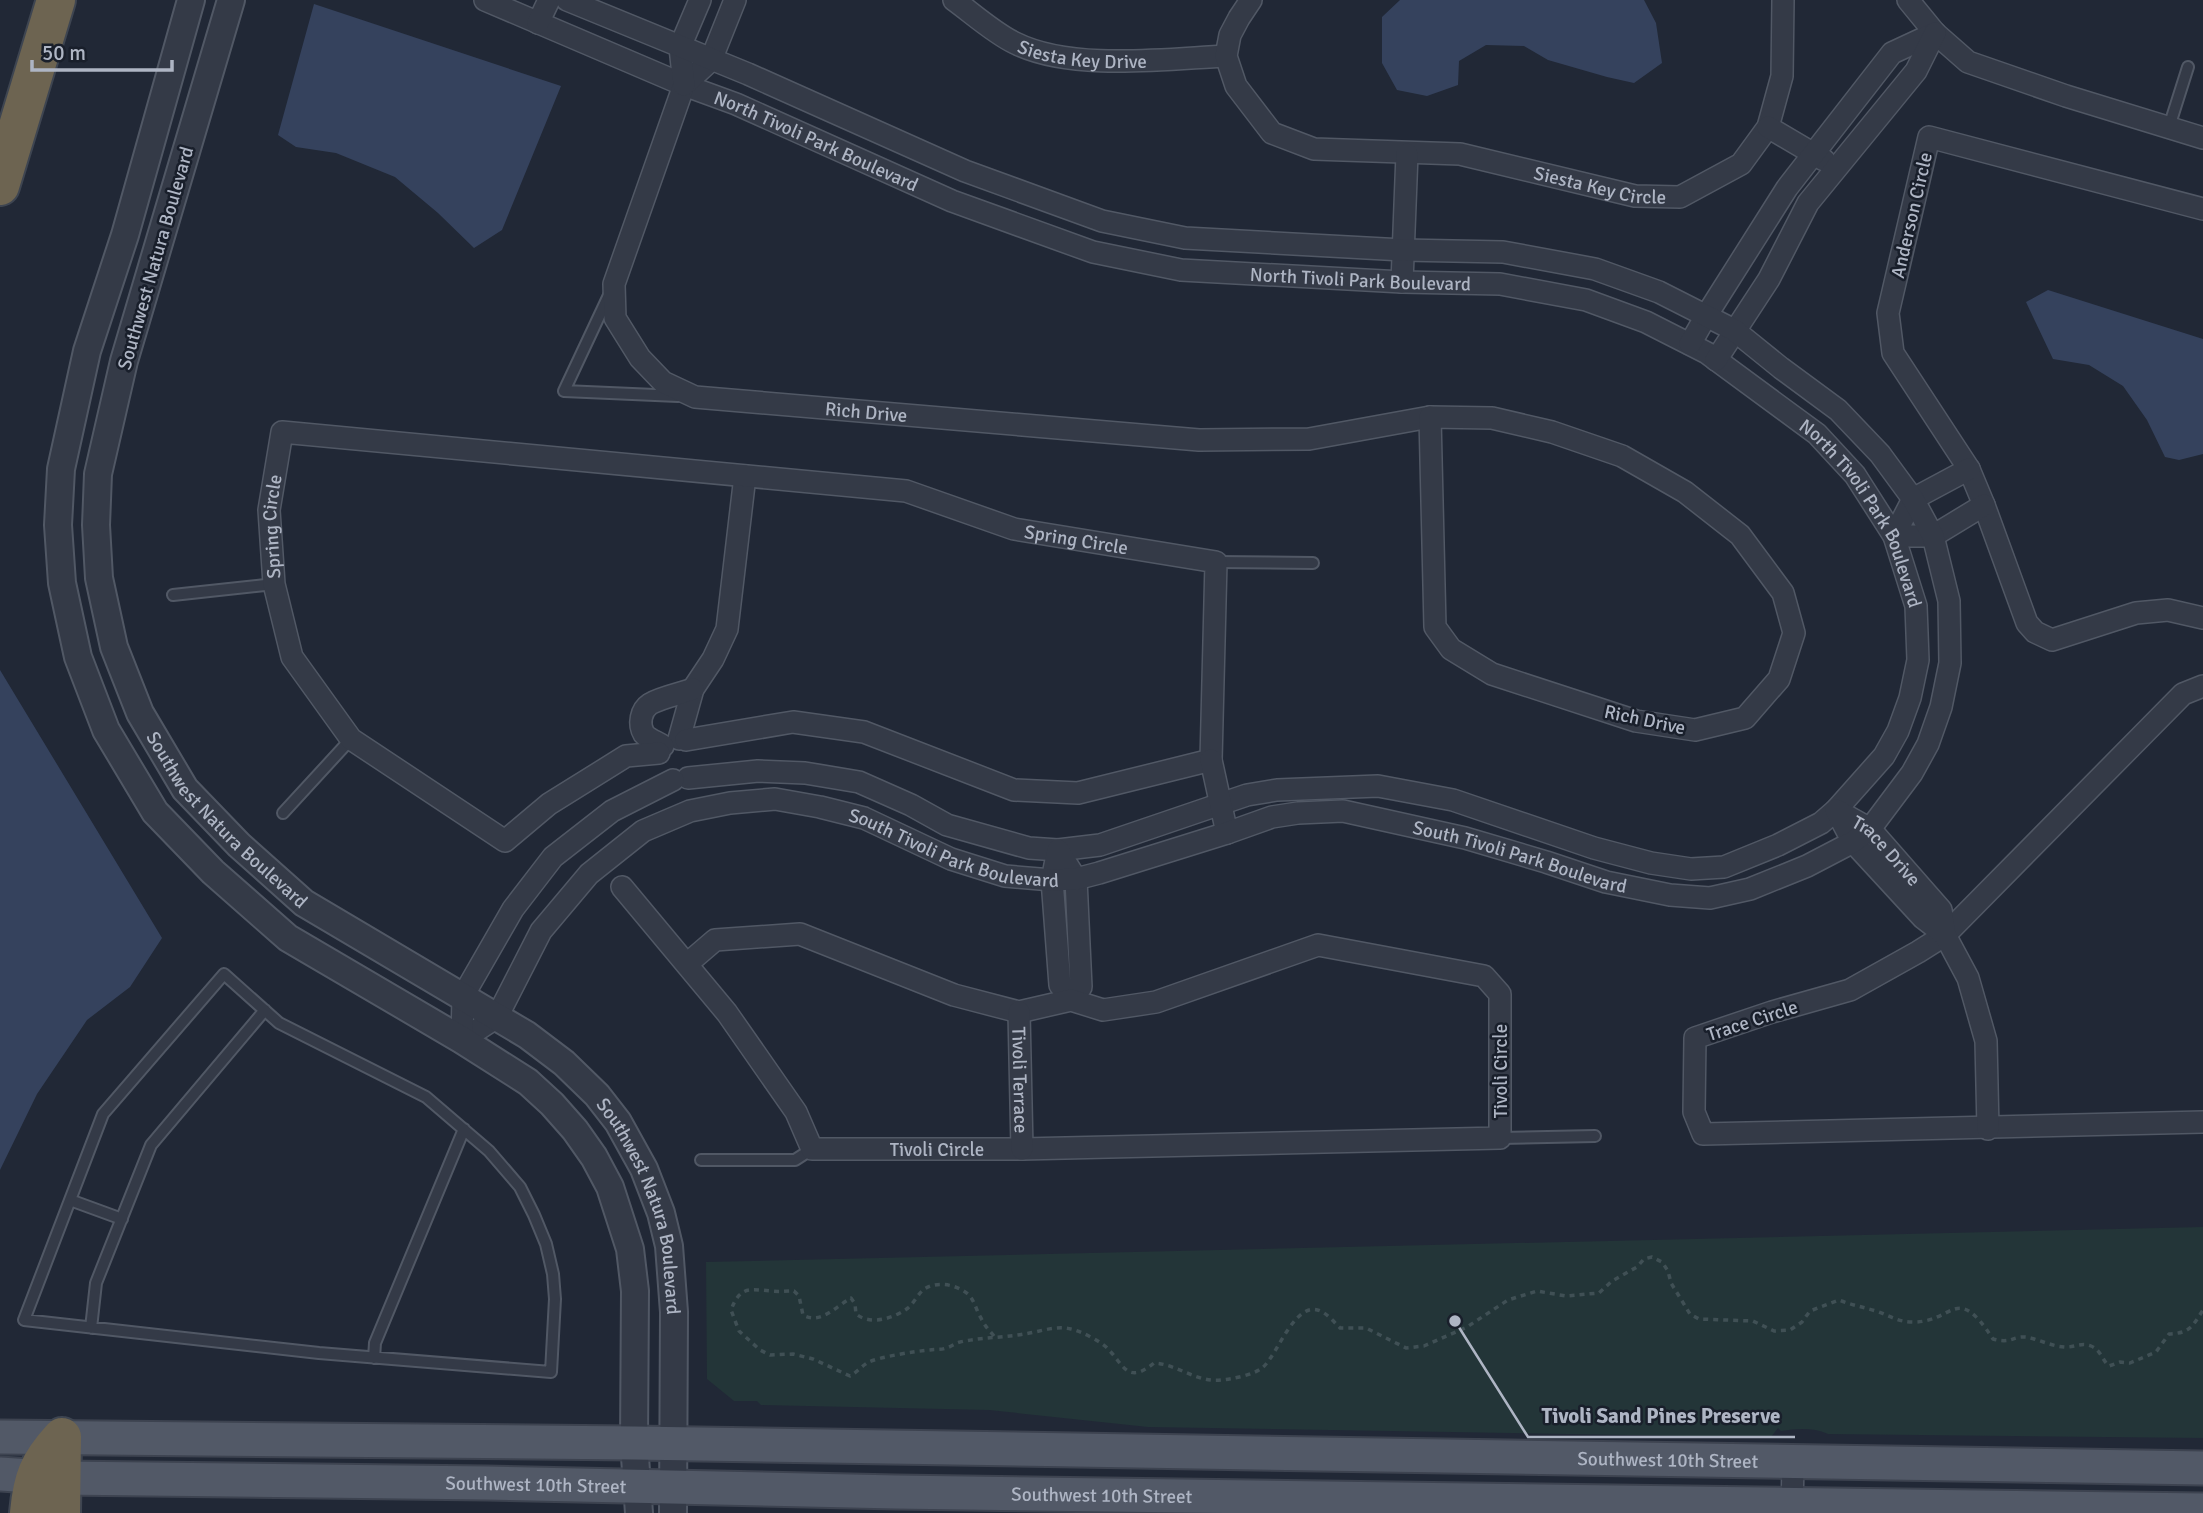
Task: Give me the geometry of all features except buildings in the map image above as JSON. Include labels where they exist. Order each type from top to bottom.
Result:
[{"type":"highway","points":[[0,109],[33,0]]},
{"type":"highway","points":[[0,186],[56,0]]},
{"type":"highway","points":[[29,1513],[50,1451],[62,1437]]},
{"type":"main road","name":"Southwest 10th Street","points":[[0,1437],[634,1443],[2203,1468]]},
{"type":"main road","name":"Southwest 10th Street","points":[[39,1485],[486,1483],[638,1500],[673,1501],[896,1498],[1792,1509],[2203,1510]]},
{"type":"street","name":"Southwest Natura Boulevard","points":[[191,0],[125,235],[87,351],[61,469],[58,526],[62,583],[78,657],[106,730],[155,812],[213,872],[288,938],[528,1082],[552,1104],[588,1148],[610,1187],[622,1218],[633,1268],[634,1443],[638,1500]]},
{"type":"street","name":"Southwest Natura Boulevard","points":[[231,0],[124,361],[98,474],[96,525],[99,578],[114,647],[140,713],[185,789],[239,845],[304,903],[527,1035],[565,1063],[597,1095],[618,1122],[644,1169],[661,1213],[669,1246],[673,1279],[673,1501]]},
{"type":"street","name":"North Tivoli Park Boulevard","points":[[485,0],[684,85],[736,104],[952,201],[1093,252],[1181,270],[1402,282],[1500,284],[1586,300],[1646,322],[1690,344],[1817,434],[1855,475],[1894,536],[1916,606],[1918,660],[1910,698],[1898,731],[1884,756],[1836,810]]},
{"type":"street","points":[[538,23],[548,0]]},
{"type":"street","name":"North Tivoli Park Boulevard","points":[[567,0],[748,74],[989,180],[1102,221],[1185,238],[1403,250],[1503,251],[1595,269],[1659,292],[1734,330],[1838,410],[1880,454],[1913,499],[1933,536],[1949,601],[1950,663],[1941,707],[1928,744],[1912,773],[1861,835]]},
{"type":"street","points":[[684,85],[680,47],[700,0]]},
{"type":"street","points":[[711,60],[735,0]]},
{"type":"street","name":"Siesta Key Drive","points":[[954,0],[1014,43],[1056,57],[1102,60],[1226,56]]},
{"type":"street","points":[[1226,56],[1230,35],[1251,0]]},
{"type":"street","name":"Siesta Key Circle","points":[[1226,56],[1236,86],[1272,133],[1314,149],[1460,155],[1635,196],[1680,197],[1741,164],[1768,127],[1782,76],[1783,0]]},
{"type":"street","points":[[1908,0],[1935,33],[1968,62],[2066,96],[2203,138]]},
{"type":"street","points":[[1690,344],[1787,188],[1892,53],[1935,33]]},
{"type":"street","points":[[1716,360],[1769,279],[1808,203],[1916,71],[1935,33]]},
{"type":"street","name":"Rich Drive","points":[[711,60],[684,85],[614,284],[615,318],[640,358],[663,382],[695,397],[1199,440],[1308,439],[1430,417],[1492,418],[1552,432],[1622,456],[1685,492],[1740,536],[1783,593],[1794,633],[1779,679],[1745,718],[1695,730],[1636,721],[1565,699],[1492,674],[1451,649],[1435,627],[1430,417]]},
{"type":"street","points":[[1768,127],[1814,153],[1834,169]]},
{"type":"street","name":"Anderson Circle","points":[[2203,209],[1929,137],[1888,313],[1893,353],[1969,469],[2027,623],[2035,632],[2052,640],[2136,613],[2168,610],[2203,618]]},
{"type":"street","points":[[1402,282],[1408,153]]},
{"type":"street","points":[[979,210],[989,180]]},
{"type":"street","name":"Spring Circle","points":[[1211,760],[1078,793],[1014,790],[864,732],[793,722],[626,756],[550,804],[505,841],[351,739],[292,656],[274,584],[269,510],[282,432],[906,491],[1014,529],[1216,562]]},
{"type":"street","points":[[1969,469],[1913,499],[1894,536],[1933,536],[1984,505]]},
{"type":"street","points":[[693,690],[651,704],[640,720],[646,736],[672,745],[696,748],[699,761],[694,774],[681,779],[663,774],[659,768],[672,745],[693,690],[713,659],[727,629],[745,476]]},
{"type":"street","points":[[1216,562],[1211,760],[1227,834]]},
{"type":"street","name":"Trace Circle","points":[[2203,686],[2183,694],[1945,935],[1850,990],[1695,1038],[1694,1112],[1703,1134],[2203,1122]]},
{"type":"street","name":"South Tivoli Park Boulevard","points":[[462,1040],[463,996],[513,909],[553,858],[612,811],[681,779],[758,771],[805,774],[859,782],[911,805],[947,825],[1028,848],[1058,850],[1100,845],[1247,795],[1277,790],[1378,786],[1453,800],[1594,848],[1651,863],[1691,869],[1724,867],[1778,845],[1821,823],[1836,810]]},
{"type":"street","points":[[681,779],[691,811]]},
{"type":"street","name":"South Tivoli Park Boulevard","points":[[462,1040],[497,1017],[541,932],[589,874],[643,831],[691,811],[730,803],[775,799],[820,807],[864,818],[951,859],[1005,876],[1052,880],[1099,873],[1227,834],[1272,817],[1343,811],[1465,838],[1605,882],[1670,895],[1710,898],[1750,889],[1807,866],[1861,835]]},
{"type":"street","name":"Trace Drive","points":[[1836,810],[1861,835],[1923,918],[1945,935],[1968,978],[1986,1041],[1988,1129]]},
{"type":"street","points":[[1058,850],[1076,878],[1081,987],[1071,1000],[1060,985],[1052,880],[1058,850]]},
{"type":"street","points":[[622,887],[727,1013],[796,1112],[812,1149]]},
{"type":"street","name":"Tivoli Circle","points":[[687,964],[715,940],[800,934],[954,995],[1018,1012],[1071,1000],[1103,1010],[1156,1002],[1318,945],[1484,976],[1500,993],[1500,1138],[1022,1149],[812,1149]]},
{"type":"street","name":"Tivoli Terrace","points":[[1018,1012],[1022,1149]]},
{"type":"street","points":[[1792,1509],[1793,1462]]},
{"type":"lane","points":[[2169,127],[2188,67]]},
{"type":"lane","points":[[614,284],[564,391],[695,397]]},
{"type":"lane","points":[[1216,562],[1313,563]]},
{"type":"lane","points":[[173,595],[274,584]]},
{"type":"lane","points":[[283,813],[351,739]]},
{"type":"lane","points":[[224,974],[279,1023],[426,1097],[464,1129],[489,1151],[520,1187],[546,1244],[555,1299],[551,1372],[374,1358],[24,1320],[103,1114],[224,974]]},
{"type":"lane","points":[[91,1328],[96,1283],[151,1145],[265,1010]]},
{"type":"lane","points":[[374,1358],[374,1343],[464,1129]]},
{"type":"lane","points":[[1500,1138],[1595,1136]]},
{"type":"lane","points":[[701,1160],[795,1160],[812,1149]]},
{"type":"lane","points":[[70,1200],[122,1219]]},
{"type":"path","points":[[994,1336],[985,1325],[974,1301],[966,1292],[954,1286],[929,1286],[920,1292],[907,1309],[874,1321],[863,1320],[856,1314],[851,1298],[826,1314],[809,1318],[803,1315],[799,1296],[794,1291],[743,1291],[731,1310],[739,1331],[760,1350],[770,1355],[793,1354],[813,1359],[850,1376],[868,1362],[908,1352],[945,1349],[957,1342],[994,1336],[1069,1328],[1106,1346],[1122,1369],[1137,1372],[1154,1363],[1198,1377],[1222,1381],[1261,1369],[1297,1316],[1313,1310],[1323,1311],[1340,1328],[1366,1328],[1406,1348],[1424,1346],[1467,1327],[1508,1300],[1537,1291],[1566,1296],[1599,1293],[1612,1280],[1637,1267],[1644,1259],[1652,1257],[1662,1262],[1690,1314],[1699,1319],[1753,1321],[1774,1331],[1790,1330],[1802,1322],[1810,1311],[1839,1300],[1898,1321],[1913,1323],[1960,1308],[1969,1311],[1982,1323],[1993,1339],[2004,1342],[2022,1336],[2065,1347],[2090,1345],[2099,1350],[2104,1362],[2109,1366],[2120,1362],[2130,1363],[2156,1352],[2169,1334],[2184,1333],[2193,1326],[2203,1310]]},
{"type":"shaded area","points":[[2203,1227],[2203,1438],[1828,1434],[1810,1429],[1781,1431],[1778,1428],[1771,1437],[1745,1437],[1148,1427],[989,1410],[761,1405],[757,1401],[734,1401],[707,1379],[706,1262]]},
{"type":"water","points":[[1400,0],[1644,0],[1656,23],[1662,63],[1634,83],[1548,60],[1524,46],[1486,45],[1459,61],[1458,85],[1427,96],[1397,90],[1382,63],[1382,17]]},
{"type":"water","points":[[314,4],[561,86],[502,230],[474,248],[395,177],[336,153],[296,147],[278,135]]},
{"type":"water","points":[[2048,290],[2203,339],[2203,454],[2179,460],[2165,457],[2147,420],[2123,386],[2089,365],[2053,359],[2026,302]]},
{"type":"water","points":[[0,670],[162,938],[130,987],[87,1020],[37,1094],[0,1170]]},
{"type":"place","name":"Tivoli Sand Pines Preserve","points":[[1455,1321]]}]
